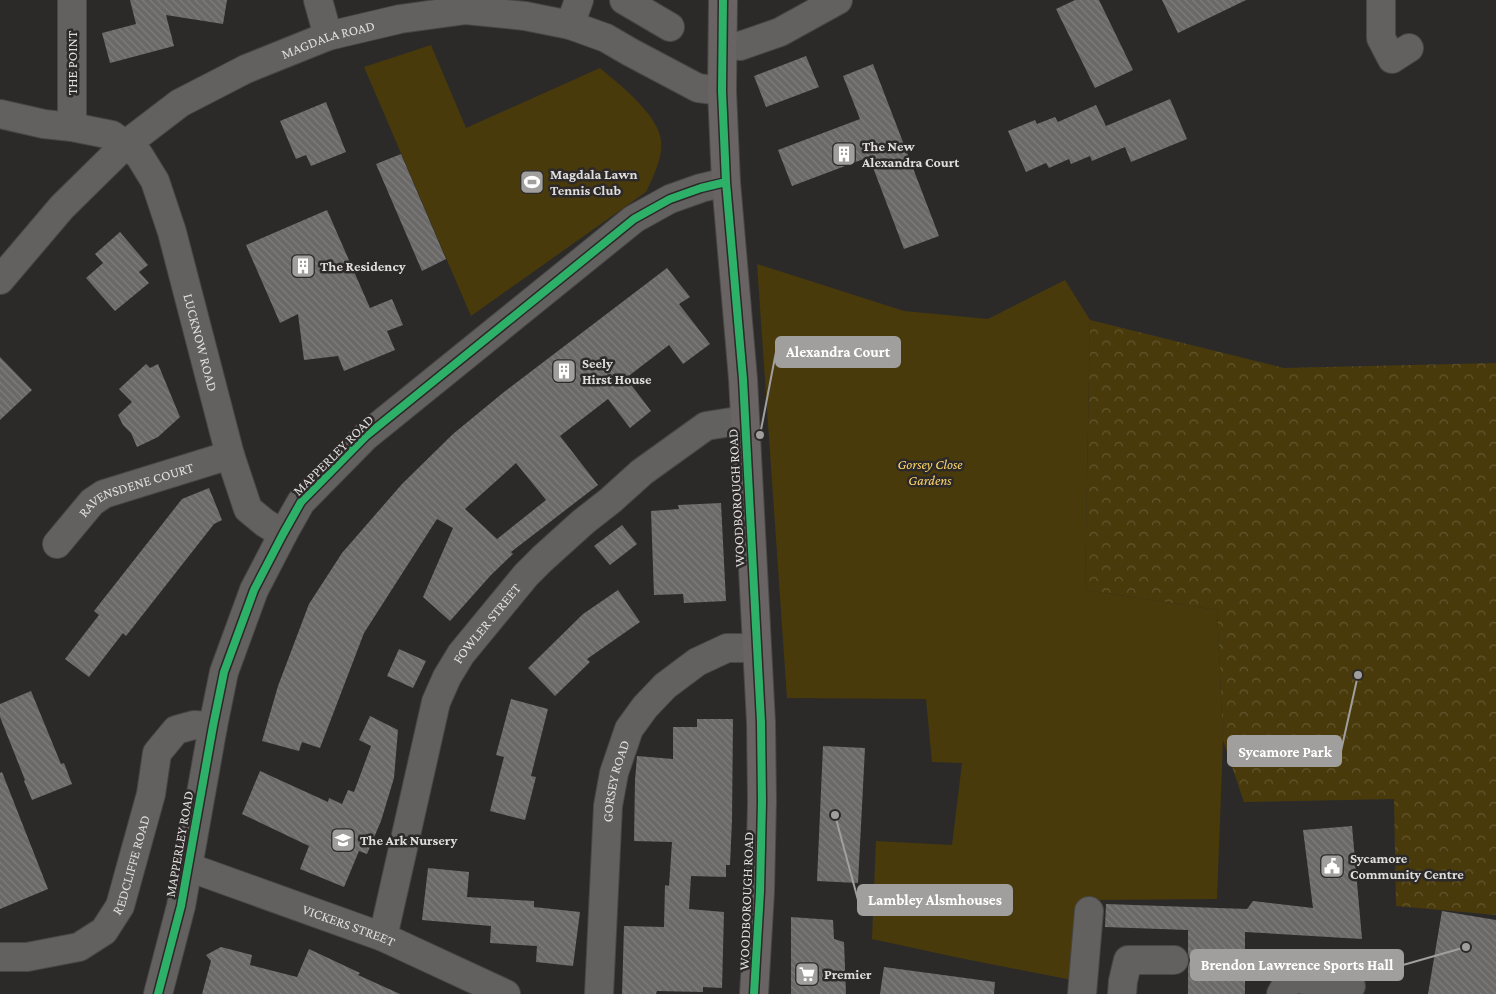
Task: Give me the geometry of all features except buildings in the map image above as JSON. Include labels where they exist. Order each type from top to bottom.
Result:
[{"type":"main road","name":"WOODBOROUGH ROAD","points":[[723,0],[722,91],[726,182],[743,379],[761,722],[760,892],[754,994]]},
{"type":"street","name":"THE POINT","points":[[72,0],[72,127]]},
{"type":"street","points":[[318,0],[328,36]]},
{"type":"street","points":[[570,25],[579,0]]},
{"type":"street","points":[[624,0],[670,27]]},
{"type":"street","points":[[724,45],[740,46],[780,32],[838,0]]},
{"type":"street","points":[[1381,0],[1381,38],[1392,59],[1409,48]]},
{"type":"street","name":"MAGDALA ROAD","points":[[0,280],[62,207],[125,146],[180,103],[246,69],[328,36],[400,19],[466,10],[525,16],[570,25],[606,38],[698,88],[722,91]]},
{"type":"street","name":"LUCKNOW ROAD","points":[[0,114],[44,124],[112,134],[139,156],[154,181],[172,232],[230,455],[248,509],[283,534]]},
{"type":"street","name":"MAPPERLEY ROAD","points":[[158,994],[181,906],[224,672],[254,590],[301,502],[366,436],[634,219],[670,199],[701,188],[726,182]]},
{"type":"street","name":"FOWLER STREET","points":[[383,937],[436,702],[447,677],[461,654],[526,575],[583,522],[612,500],[642,472],[706,426],[744,420]]},
{"type":"street","name":"RAVENSDENE COURT","points":[[57,544],[92,502],[104,494],[230,455]]},
{"type":"street","name":"GORSEY ROAD","points":[[599,994],[608,806],[614,773],[629,729],[645,707],[665,686],[697,662],[727,648],[756,648]]},
{"type":"street","name":"REDCLIFFE ROAD","points":[[0,957],[27,957],[79,947],[104,931],[120,906],[151,794],[157,753],[176,730],[194,725],[213,726]]},
{"type":"street","name":"VICKERS STREET","points":[[188,867],[383,937],[506,994]]},
{"type":"street","points":[[1082,994],[1089,911]]},
{"type":"street","points":[[1122,994],[1128,960],[1174,960]]},
{"type":"street","points":[[1281,994],[1290,978],[1351,986]]},
{"type":"green space","name":"Magdala Lawn Tennis Club","points":[[431,45],[466,128],[600,68],[627,91],[646,111],[659,131],[661,141],[659,161],[646,192],[471,316],[364,67]]},
{"type":"green space","name":"Gorsey Close Gardens","points":[[757,264],[904,311],[988,319],[1065,280],[1090,320],[1085,590],[1217,610],[1223,740],[1217,899],[1098,900],[1079,903],[1072,980],[872,939],[876,841],[952,845],[962,763],[932,762],[926,699],[787,698]]},
{"type":"green space","points":[[1090,320],[1284,368],[1496,363],[1496,915],[1396,906],[1394,799],[1244,802],[1223,740],[1217,610],[1085,590]]},
{"type":"cycle path","points":[[723,0],[722,91],[726,182],[743,379],[761,722],[760,892],[754,994]]},
{"type":"cycle path","points":[[158,994],[181,906],[224,672],[254,590],[301,502],[366,436],[634,219],[670,199],[701,188],[726,182]]},
{"type":"place","name":"The New Alexandra Court","points":[[844,154]]},
{"type":"place","name":"Magdala Lawn Tennis Club","points":[[532,182]]},
{"type":"place","name":"The Residency","points":[[303,266]]},
{"type":"place","name":"Seely Hirst House","points":[[564,371]]},
{"type":"place","name":"Alexandra Court","points":[[760,435]]},
{"type":"place","name":"Sycamore Park","points":[[1358,675]]},
{"type":"place","name":"Lambley Alsmhouses","points":[[835,815]]},
{"type":"place","name":"The Ark Nursery","points":[[343,840]]},
{"type":"place","name":"Sycamore Community Centre","points":[[1332,866]]},
{"type":"place","name":"Brendon Lawrence Sports Hall","points":[[1466,947]]},
{"type":"place","name":"Premier","points":[[807,974]]}]
